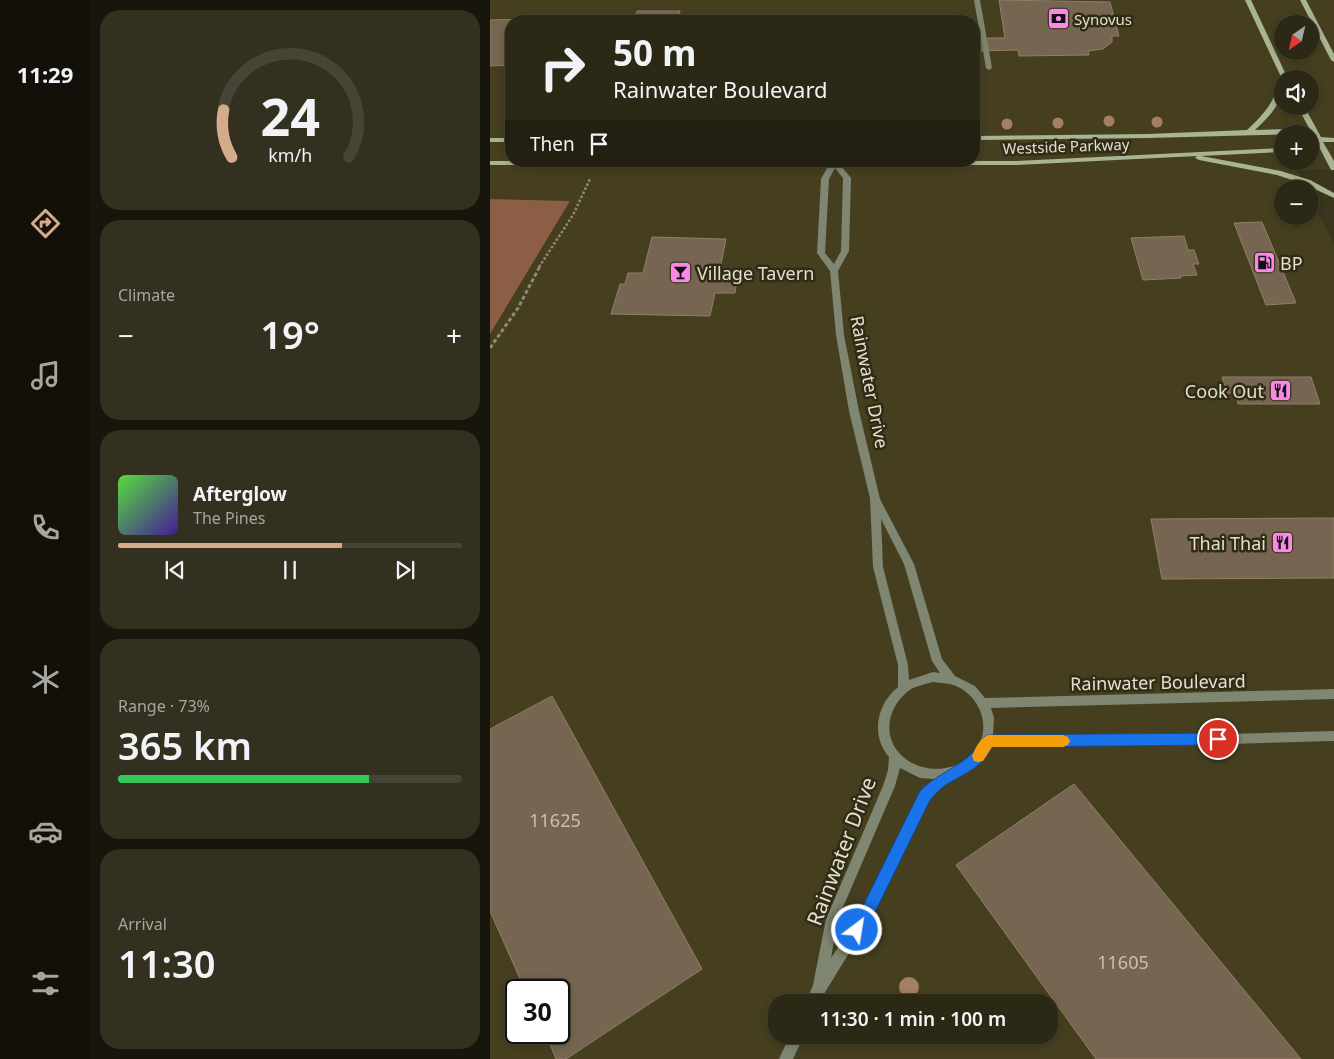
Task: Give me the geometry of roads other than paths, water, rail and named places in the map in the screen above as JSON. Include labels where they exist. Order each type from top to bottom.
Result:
[{"type":"main road","points":[[1248,0],[1280,70]]},
{"type":"main road","points":[[1303,0],[1334,60]]},
{"type":"main road","points":[[1248,132],[1269,114],[1274,106]]},
{"type":"main road","points":[[1305,115],[1334,168]]},
{"type":"main road","name":"Westside Parkway","points":[[980,138],[1274,131]]},
{"type":"main road","points":[[490,140],[505,140]]},
{"type":"main road","points":[[1320,140],[1334,140]]},
{"type":"main road","name":"Westside Parkway","points":[[980,163],[1016,163],[1274,150]]},
{"type":"main road","points":[[1181,155],[1278,173],[1307,182],[1334,196]]},
{"type":"main road","name":"Westside Parkway","points":[[490,163],[505,163]]},
{"type":"street","points":[[977,0],[980,15]]},
{"type":"street","points":[[980,17],[989,68]]},
{"type":"street","name":"Rainwater Drive","points":[[831,167],[825,179],[821,253],[834,271],[840,335],[854,411],[875,498],[878,568],[903,665],[904,687]]},
{"type":"street","name":"Rainwater Drive","points":[[834,271],[844,251],[847,178],[838,167]]},
{"type":"street","name":"Rainwater Drive","points":[[875,498],[909,564],[937,661],[951,680]]},
{"type":"street","name":"Rainwater Drive","points":[[952,773],[931,775],[913,770],[895,757],[888,747],[883,731],[883,718],[889,702],[904,687],[926,678],[951,680],[975,693],[983,703]]},
{"type":"street","name":"Rainwater Boulevard","points":[[983,703],[1334,694]]},
{"type":"street","points":[[983,703],[990,719],[988,741],[1160,741],[1334,736]]},
{"type":"street","name":"Rainwater Drive","points":[[816,994],[866,915],[925,795],[937,783],[952,773],[972,764],[984,750],[988,741]]},
{"type":"street","name":"Rainwater Drive","points":[[818,989],[832,919],[889,786],[894,770],[895,757]]},
{"type":"street","points":[[786,1059],[793,1044]]},
{"type":"place","name":"Synovus","points":[[1058,19]]},
{"type":"place","name":"BP","points":[[1264,263]]},
{"type":"place","name":"Village Tavern","points":[[681,273]]},
{"type":"place","name":"Cook Out","points":[[1280,391]]},
{"type":"place","name":"Thai Thai","points":[[1282,543]]}]
